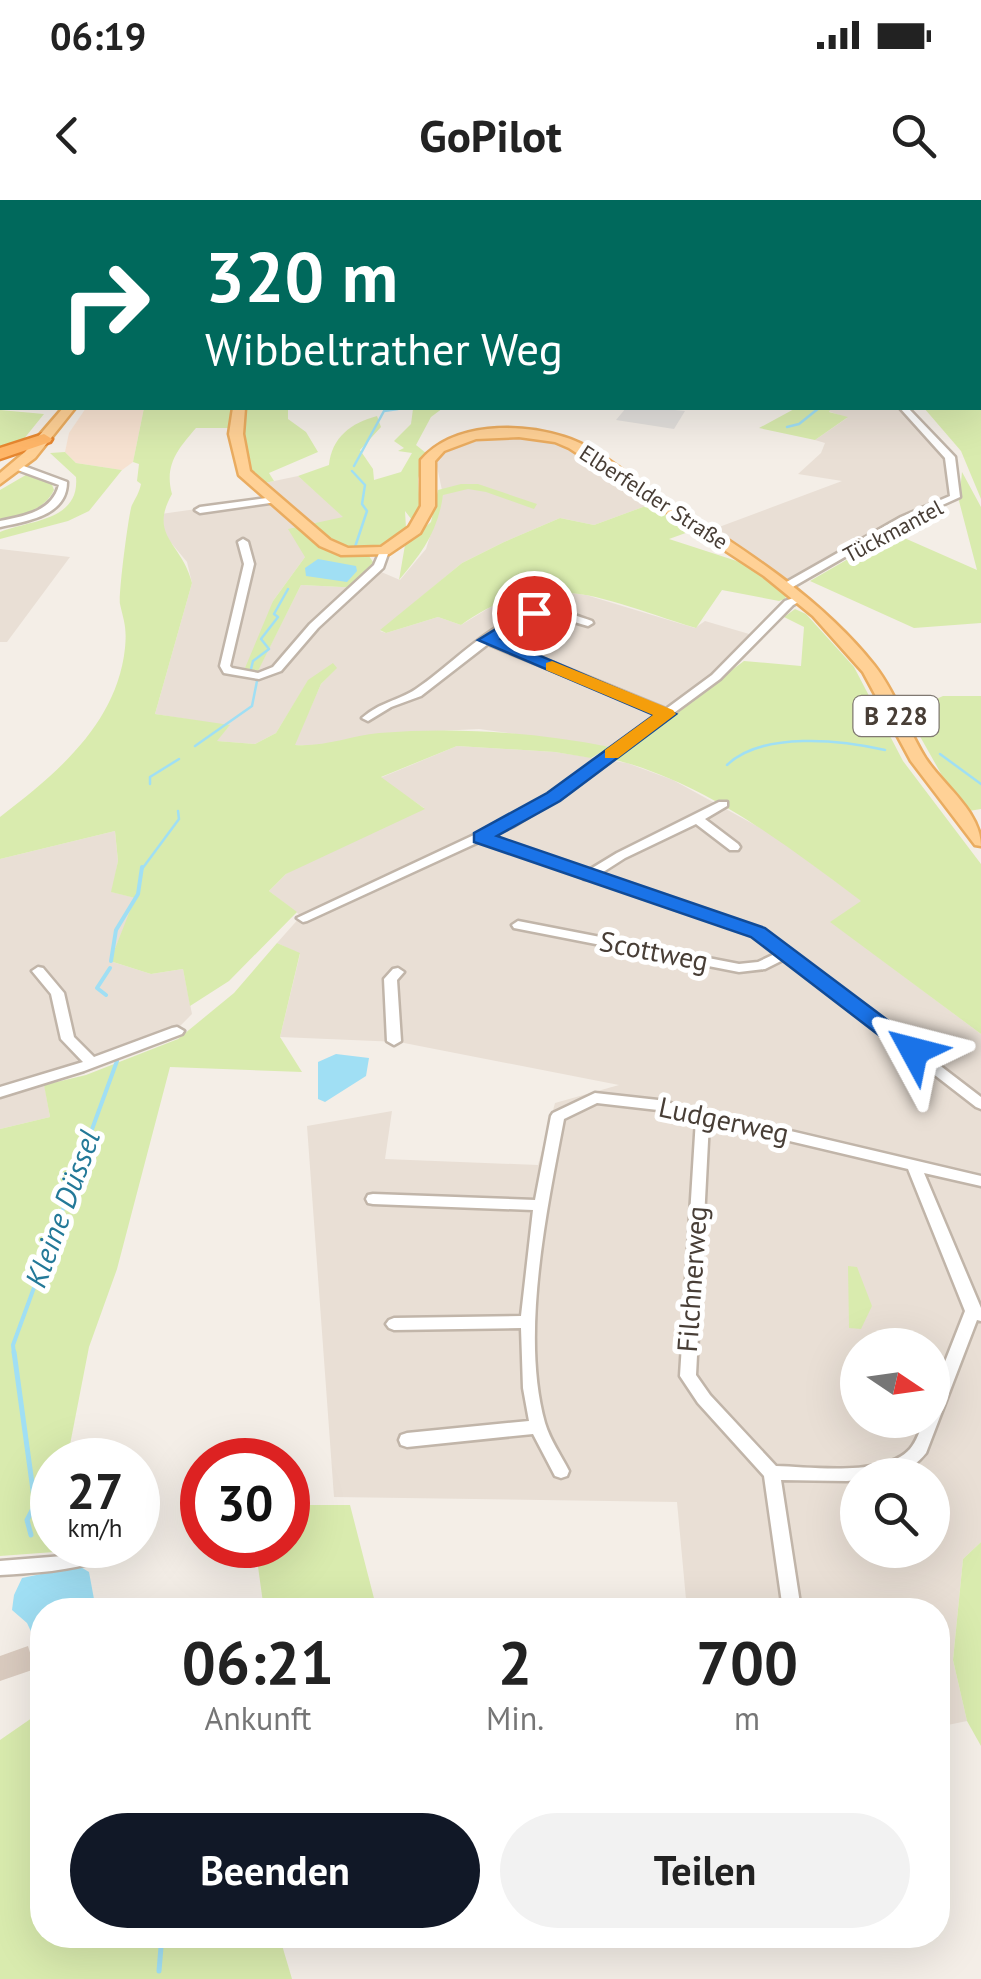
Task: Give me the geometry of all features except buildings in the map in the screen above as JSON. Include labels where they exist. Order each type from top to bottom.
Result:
[{"type":"highway","points":[[8,461],[44,440]]},
{"type":"main road","points":[[0,480],[8,461],[44,440],[67,410]]},
{"type":"main road","points":[[239,410],[238,458],[244,472],[336,549],[360,554],[384,551]]},
{"type":"main road","name":"Elberfelder Straße","points":[[384,551],[416,530],[425,516],[430,495],[428,460],[438,449],[482,435],[536,435],[574,445],[794,592]]},
{"type":"main road","name":"B 228","points":[[794,592],[870,670],[920,761],[981,842]]},
{"type":"street","name":"Tückmantel","points":[[794,592],[904,519],[955,496],[950,457],[906,410]]},
{"type":"street","points":[[0,524],[49,508],[62,496],[64,484],[8,461]]},
{"type":"street","points":[[200,510],[274,500]]},
{"type":"street","points":[[242,542],[249,564],[226,666],[228,671],[247,676],[277,669],[314,626],[379,566],[384,551]]},
{"type":"street","points":[[303,918],[481,838],[554,797],[716,676],[789,604],[794,592]]},
{"type":"street","points":[[368,718],[387,705],[417,694],[487,640],[534,613],[563,614],[588,623]]},
{"type":"street","points":[[487,640],[667,714]]},
{"type":"street","points":[[588,876],[619,854],[698,820],[722,804]]},
{"type":"street","points":[[698,820],[734,847]]},
{"type":"street","name":"Scottweg","points":[[481,838],[747,927],[788,953],[981,1104]]},
{"type":"street","name":"Scottweg","points":[[518,925],[739,968],[760,966],[788,953]]},
{"type":"street","points":[[38,971],[57,993],[68,1039],[92,1063]]},
{"type":"street","points":[[394,1041],[390,979],[398,972]]},
{"type":"street","points":[[0,1092],[177,1032]]},
{"type":"street","name":"Ludgerweg","points":[[562,1471],[538,1427],[528,1368],[540,1204],[558,1116],[595,1098],[621,1100],[703,1114],[981,1180]]},
{"type":"street","name":"Filchnerweg","points":[[703,1114],[688,1376],[772,1473]]},
{"type":"street","points":[[913,1164],[977,1313],[950,1377]]},
{"type":"street","points":[[374,1199],[540,1204]]},
{"type":"street","points":[[394,1324],[530,1322]]},
{"type":"street","points":[[406,1440],[538,1427]]},
{"type":"street","points":[[790,1598],[772,1473],[870,1472],[898,1467],[914,1456],[923,1438]]},
{"type":"street","points":[[0,1568],[30,1565]]},
{"type":"shaded area","points":[[85,410],[144,410],[133,462],[122,470],[76,463],[65,452],[69,433]]},
{"type":"shaded area","points":[[624,410],[685,411],[674,429],[616,420]]},
{"type":"shaded area","points":[[901,410],[946,459],[949,496],[791,581],[711,530],[842,481],[798,474],[821,453],[825,443],[815,440],[847,418],[828,411]]},
{"type":"shaded area","points":[[548,439],[570,449],[651,504],[594,525],[560,518],[504,542],[462,563],[380,631],[386,633],[438,617],[461,625],[507,597],[547,590],[586,595],[695,628],[705,621],[756,636],[698,687],[610,747],[479,729],[375,734],[317,746],[294,745],[321,684],[336,668],[308,681],[276,733],[255,744],[216,741],[229,726],[155,714],[192,583],[187,562],[163,533],[161,514],[274,498],[260,484],[298,476],[344,517],[305,557],[273,601],[258,670],[301,585],[362,588],[379,571],[400,580],[426,549],[443,495],[436,462],[446,449],[470,440]]},
{"type":"shaded area","points":[[0,549],[70,557],[7,642],[0,642]]},
{"type":"shaded area","points":[[457,746],[555,752],[627,763],[673,780],[773,835],[862,901],[831,922],[981,1034],[981,1542],[963,1559],[953,1660],[967,1721],[950,1725],[950,1598],[686,1598],[677,1502],[334,1497],[307,1126],[392,1111],[385,1159],[538,1165],[555,1103],[619,1085],[399,1042],[280,1037],[300,954],[277,943],[301,916],[269,891],[286,874],[424,808],[380,778]]},
{"type":"shaded area","points":[[115,831],[118,861],[112,892],[136,898],[110,961],[151,974],[183,969],[192,1014],[179,1027],[43,1077],[50,1117],[0,1129],[0,859]]},
{"type":"green space","points":[[0,410],[44,414],[23,440],[0,451]]},
{"type":"green space","points":[[144,410],[288,410],[288,419],[306,432],[318,452],[269,473],[274,481],[260,484],[246,470],[239,428],[196,428],[178,450],[171,466],[172,494],[166,508],[165,530],[192,583],[155,714],[230,725],[217,741],[255,744],[276,733],[308,680],[333,663],[337,668],[321,684],[295,745],[379,733],[466,731],[524,734],[610,747],[591,758],[457,746],[381,777],[425,809],[286,874],[269,891],[297,912],[229,981],[190,1006],[183,969],[151,974],[110,961],[135,898],[111,892],[118,861],[115,831],[0,859],[0,817],[80,745],[97,724],[120,675],[126,635],[120,604],[124,553],[131,510],[141,484],[137,481],[139,464],[133,462]]},
{"type":"green space","points":[[413,410],[440,410],[431,417],[416,445],[426,453],[418,479],[420,510],[415,524],[405,511],[406,528],[388,543],[365,550],[379,571],[362,588],[301,585],[258,671],[245,668],[273,601],[305,557],[288,529],[343,517],[298,476],[329,465],[334,447],[344,433],[377,416],[381,427],[360,450],[373,469],[374,480],[401,472],[412,453],[398,451],[404,448],[394,441],[411,424]]},
{"type":"green space","points":[[792,410],[830,410],[848,417],[815,440],[759,428]]},
{"type":"green space","points":[[926,410],[981,410],[981,499],[961,451]]},
{"type":"green space","points":[[65,452],[76,463],[122,470],[89,511],[68,521],[0,539],[0,532],[51,516],[70,502],[76,477],[50,453]]},
{"type":"green space","points":[[31,472],[51,482],[54,490],[50,497],[31,511],[0,521],[0,490]]},
{"type":"green space","points":[[962,472],[981,507],[981,623],[914,628],[810,581],[893,533],[977,570],[959,501]]},
{"type":"green space","points":[[478,484],[537,504],[534,509],[468,489],[443,495],[428,541],[399,580],[405,545],[431,522],[438,490]]},
{"type":"green space","points":[[651,504],[694,530],[669,539],[746,564],[787,594],[785,599],[722,590],[696,628],[604,599],[549,592],[520,596],[461,625],[438,617],[386,633],[380,630],[462,563],[504,542],[560,518],[594,525]]},
{"type":"green space","points":[[795,609],[806,614],[854,667],[903,761],[981,864],[981,1034],[830,922],[861,901],[832,879],[712,799],[646,769],[612,759],[744,661],[801,666],[804,627],[784,617]]},
{"type":"green space","points":[[943,696],[981,696],[981,809],[969,811],[944,779],[904,708],[914,709]]},
{"type":"green space","points":[[277,943],[300,953],[280,1037],[302,1072],[170,1067],[117,1269],[89,1347],[71,1438],[30,1438],[30,1554],[0,1556],[0,1129],[50,1117],[44,1085],[86,1075],[178,1039],[234,993]]},
{"type":"green space","points":[[848,1266],[857,1267],[872,1306],[861,1328],[849,1328]]},
{"type":"green space","points":[[310,1505],[350,1505],[374,1598],[262,1598],[258,1568],[310,1568]]},
{"type":"green space","points":[[981,1542],[981,1746],[967,1721],[953,1660],[963,1559]]},
{"type":"green space","points":[[30,1719],[30,1948],[283,1948],[292,1979],[0,1979],[0,1740]]},
{"type":"water","points":[[318,559],[356,566],[357,571],[347,582],[306,576],[305,568]]},
{"type":"water","points":[[336,1054],[369,1058],[366,1076],[325,1102],[318,1099],[318,1062]]},
{"type":"water","points":[[82,1568],[89,1572],[94,1598],[30,1598],[30,1629],[12,1610],[22,1578]]},
{"type":"waterway","name":"Kleine Düssel","points":[[354,466],[384,411],[391,410]]},
{"type":"waterway","points":[[787,427],[799,424],[816,410]]},
{"type":"waterway","name":"Kleine Düssel","points":[[352,471],[365,485],[362,504],[367,511],[355,547]]},
{"type":"waterway","name":"Kleine Düssel","points":[[250,673],[253,661],[269,649],[261,639],[278,617],[274,614],[288,589]]},
{"type":"waterway","name":"Kleine Düssel","points":[[195,746],[252,706],[257,681]]},
{"type":"waterway","points":[[727,765],[742,754],[781,743],[825,741],[885,750]]},
{"type":"waterway","points":[[940,754],[981,784]]},
{"type":"waterway","name":"Kleine Düssel","points":[[150,784],[150,777],[179,759]]},
{"type":"waterway","name":"Kleine Düssel","points":[[142,869],[179,819],[178,811]]},
{"type":"waterway","name":"Kleine Düssel","points":[[111,961],[116,930],[138,894],[142,867]]},
{"type":"waterway","name":"Kleine Düssel","points":[[106,995],[97,988],[110,968]]},
{"type":"waterway","name":"Kleine Düssel","points":[[14,1354],[13,1345],[117,1061]]},
{"type":"waterway","name":"Kleine Düssel","points":[[14,1352],[30,1469]]},
{"type":"waterway","name":"Kleine Düssel","points":[[30,1514],[30,1531]]},
{"type":"waterway","name":"Kleine Düssel","points":[[159,1971],[161,1948]]},
{"type":"slow traffic","points":[[552,666],[667,714],[611,754]]},
{"type":"route","points":[[534,613],[487,640],[667,714],[554,797],[481,838],[507,850],[758,932],[914,1051]]}]
